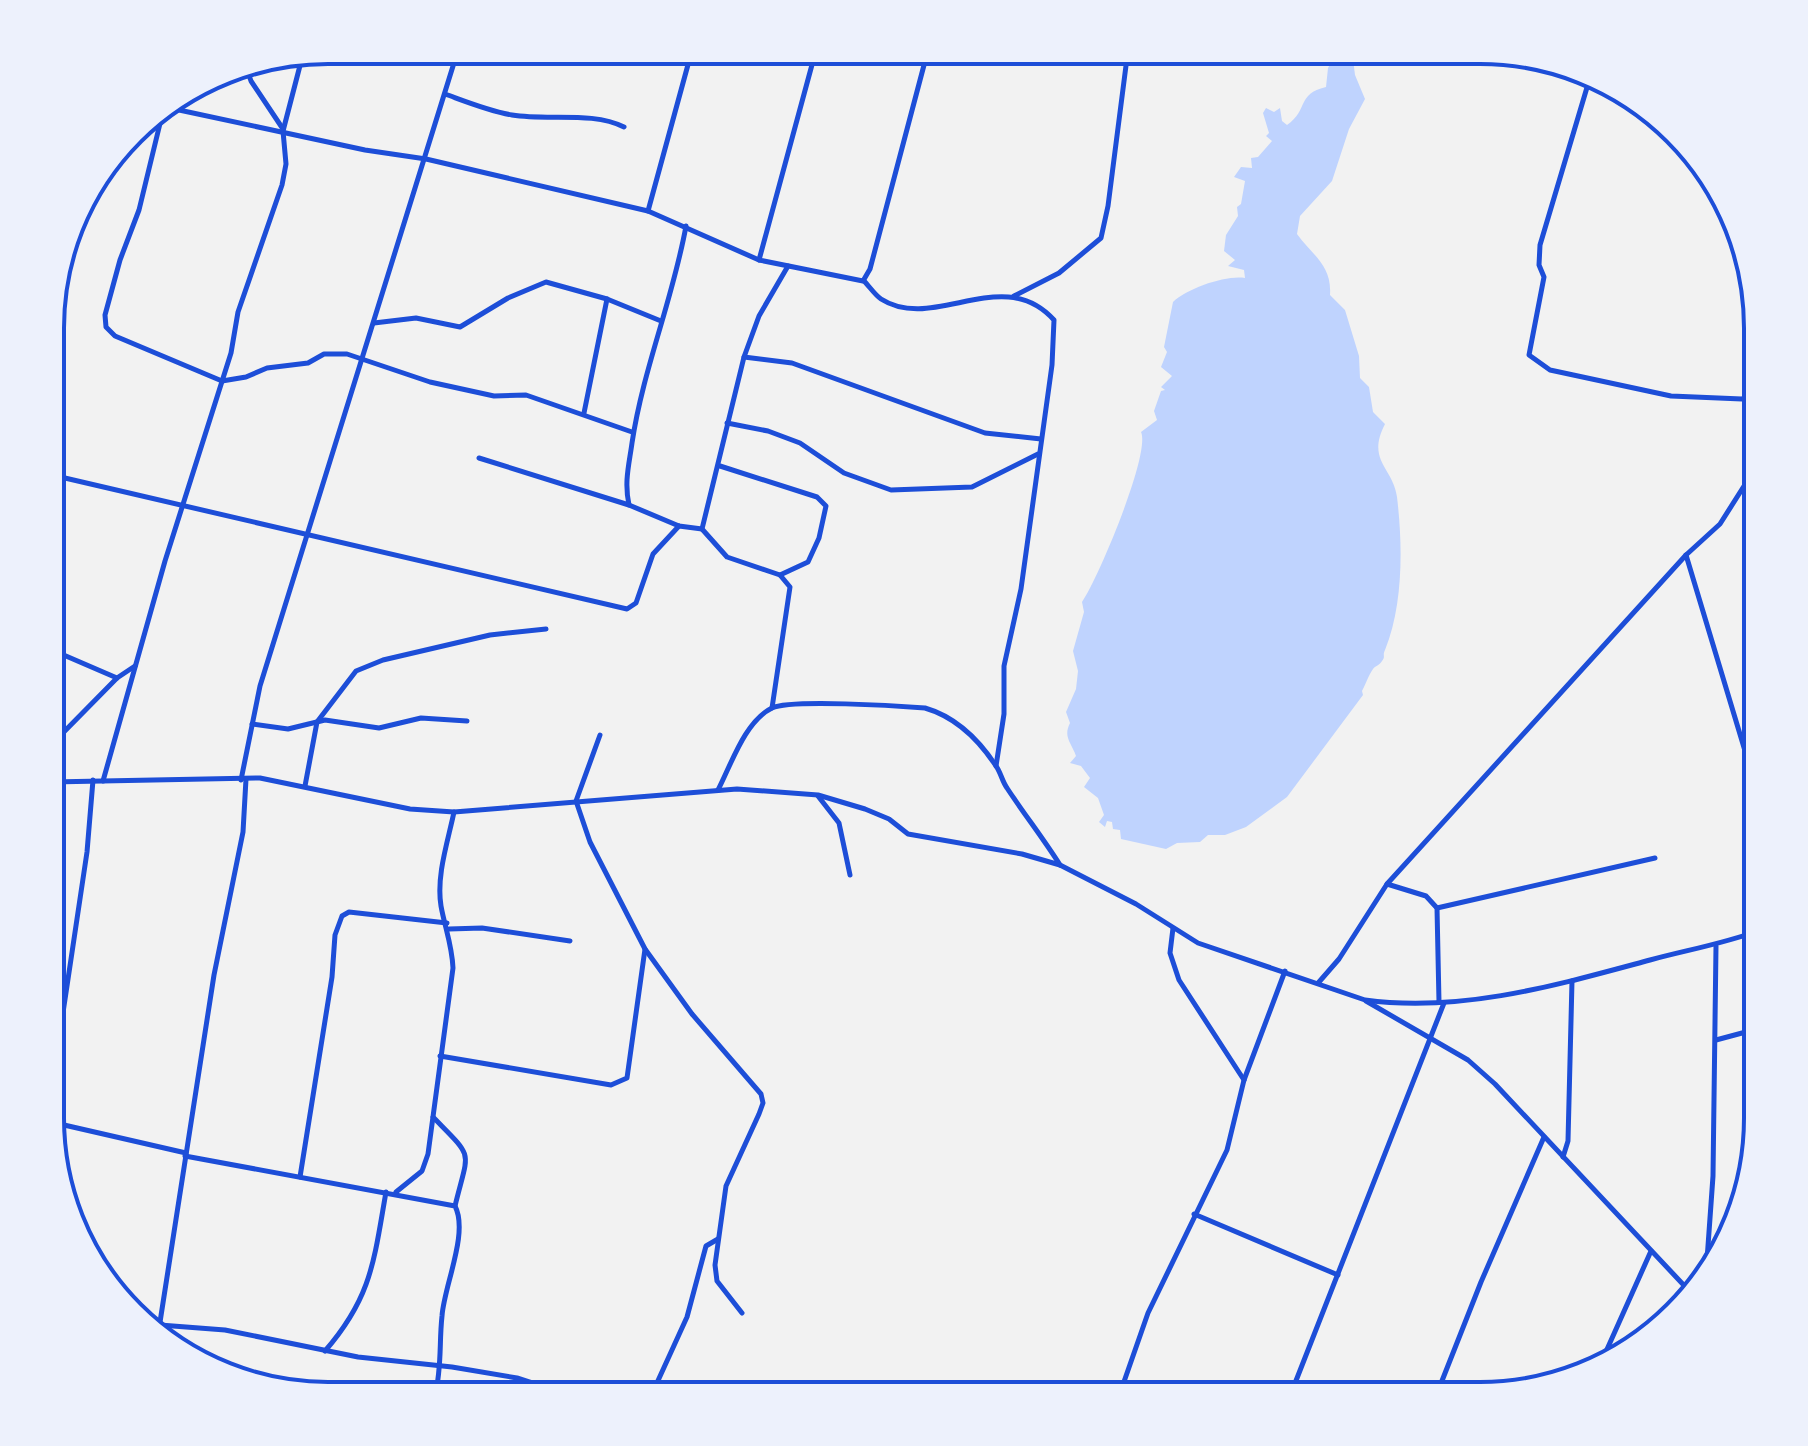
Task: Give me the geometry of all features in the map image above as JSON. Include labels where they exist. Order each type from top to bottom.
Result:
[{"type":"street","points":[[161,1322],[214,975],[243,832],[244,779],[260,686],[454,65]]},
{"type":"street","points":[[648,211],[688,65]]},
{"type":"street","points":[[759,260],[812,65]]},
{"type":"street","points":[[863,281],[870,269],[924,65]]},
{"type":"street","points":[[179,110],[426,159],[648,211],[759,260],[863,281],[882,299],[913,309],[961,300],[1013,296],[1059,273],[1101,238],[1126,65]]},
{"type":"street","points":[[103,781],[231,353],[238,312],[282,185],[286,164],[283,130],[300,66]]},
{"type":"street","points":[[249,76],[283,130]]},
{"type":"street","points":[[1587,87],[1540,245],[1539,265],[1544,277],[1529,355],[1550,370],[1671,396],[1744,398]]},
{"type":"street","points":[[445,94],[513,115],[581,120],[603,117],[624,127]]},
{"type":"street","points":[[161,124],[139,210],[109,301],[106,327],[115,336],[222,381],[246,377],[267,368],[308,363],[330,353],[362,358],[430,382],[494,396],[526,395],[632,432]]},
{"type":"street","points":[[629,505],[625,486],[632,432],[661,321],[679,267],[686,226]]},
{"type":"street","points":[[702,529],[703,513],[720,466],[727,423],[744,357],[759,316],[788,266]]},
{"type":"street","points":[[373,324],[416,318],[460,327],[508,298],[546,282],[607,299],[661,321]]},
{"type":"street","points":[[996,766],[1004,714],[1004,666],[1021,589],[1054,320],[1047,313],[1013,296]]},
{"type":"street","points":[[584,413],[607,299]]},
{"type":"street","points":[[744,357],[792,363],[985,433],[1041,439]]},
{"type":"street","points":[[727,423],[768,431],[800,443],[844,473],[891,490],[972,487],[1039,454]]},
{"type":"street","points":[[479,458],[629,505],[679,526],[702,529],[727,557],[780,575],[790,587],[772,708]]},
{"type":"street","points":[[720,466],[817,497],[826,506],[819,538],[805,567],[780,575]]},
{"type":"street","points":[[64,477],[627,609],[636,603],[653,554],[679,526]]},
{"type":"street","points":[[1319,982],[1339,959],[1387,884],[1686,555],[1720,524],[1744,486]]},
{"type":"street","points":[[1686,555],[1743,746]]},
{"type":"street","points":[[305,786],[317,722],[356,671],[383,660],[490,635],[546,629]]},
{"type":"street","points":[[64,655],[117,678]]},
{"type":"street","points":[[64,731],[117,678],[136,665]]},
{"type":"street","points":[[718,790],[751,728],[772,708],[810,703],[925,708],[941,713],[969,733],[996,766],[1006,787],[1021,804],[1060,865]]},
{"type":"street","points":[[252,724],[288,729],[317,722],[351,722],[379,728],[421,718],[467,721]]},
{"type":"street","points":[[600,735],[576,801],[590,842],[645,949],[692,1014],[761,1094],[763,1103],[759,1114],[726,1186],[718,1239],[715,1277],[742,1313]]},
{"type":"street","points":[[65,781],[244,779],[305,786],[410,809],[454,812],[718,790],[818,795],[865,809],[917,837],[1022,854],[1060,865],[1198,943],[1365,1000],[1380,1012],[1432,1037],[1477,1068],[1684,1286]]},
{"type":"street","points":[[65,1000],[87,852],[93,780]]},
{"type":"street","points":[[818,795],[839,823],[850,875]]},
{"type":"street","points":[[394,1193],[422,1171],[428,1154],[453,968],[448,926],[441,908],[440,885],[454,812]]},
{"type":"street","points":[[1437,908],[1655,858]]},
{"type":"street","points":[[1387,884],[1426,896],[1437,908],[1439,1002],[1444,1003]]},
{"type":"street","points":[[300,1177],[332,977],[335,935],[342,916],[349,912],[570,941]]},
{"type":"street","points":[[1173,927],[1170,953],[1179,980],[1244,1080]]},
{"type":"street","points":[[1365,1000],[1444,1003],[1572,981],[1716,946],[1743,936]]},
{"type":"street","points":[[1708,1252],[1713,1176],[1716,946]]},
{"type":"street","points":[[440,1056],[611,1085],[620,1083],[627,1078],[634,1041],[645,949]]},
{"type":"street","points":[[1124,1382],[1148,1313],[1227,1150],[1244,1080],[1285,971]]},
{"type":"street","points":[[1563,1157],[1568,1141],[1572,981]]},
{"type":"street","points":[[1296,1382],[1444,1003]]},
{"type":"street","points":[[1716,1040],[1743,1033]]},
{"type":"street","points":[[432,1117],[463,1145],[467,1155],[455,1206],[459,1225],[442,1315],[437,1381]]},
{"type":"street","points":[[65,1125],[186,1154],[455,1206]]},
{"type":"street","points":[[1442,1382],[1544,1137]]},
{"type":"street","points":[[325,1351],[346,1326],[366,1290],[386,1192]]},
{"type":"street","points":[[1194,1214],[1338,1275]]},
{"type":"street","points":[[658,1381],[687,1317],[706,1246],[718,1239]]},
{"type":"street","points":[[1607,1349],[1651,1251]]},
{"type":"street","points":[[166,1326],[225,1330],[325,1351],[527,1381]]},
{"type":"water","points":[[1330,65],[1354,65],[1365,99],[1349,129],[1332,181],[1300,216],[1297,234],[1325,268],[1330,295],[1345,310],[1359,356],[1360,378],[1369,387],[1373,412],[1385,424],[1378,447],[1379,455],[1395,487],[1400,536],[1400,576],[1391,633],[1383,659],[1371,672],[1363,695],[1287,797],[1246,827],[1225,835],[1208,835],[1200,842],[1177,843],[1166,849],[1121,839],[1120,830],[1113,829],[1112,822],[1107,821],[1105,827],[1099,822],[1104,815],[1098,798],[1084,787],[1090,778],[1081,766],[1070,763],[1076,756],[1068,736],[1070,723],[1066,712],[1076,689],[1078,671],[1073,651],[1084,612],[1082,602],[1110,544],[1131,489],[1142,444],[1141,432],[1157,420],[1154,411],[1161,391],[1165,390],[1161,387],[1172,376],[1161,367],[1167,352],[1164,347],[1173,302],[1208,284],[1245,278],[1244,270],[1228,266],[1235,260],[1224,251],[1226,235],[1238,216],[1237,207],[1241,204],[1245,181],[1234,177],[1241,167],[1252,168],[1251,158],[1258,157],[1272,141],[1266,136],[1269,133],[1263,113],[1266,108],[1274,112],[1280,108],[1282,121],[1287,125],[1310,94],[1326,87]]}]
